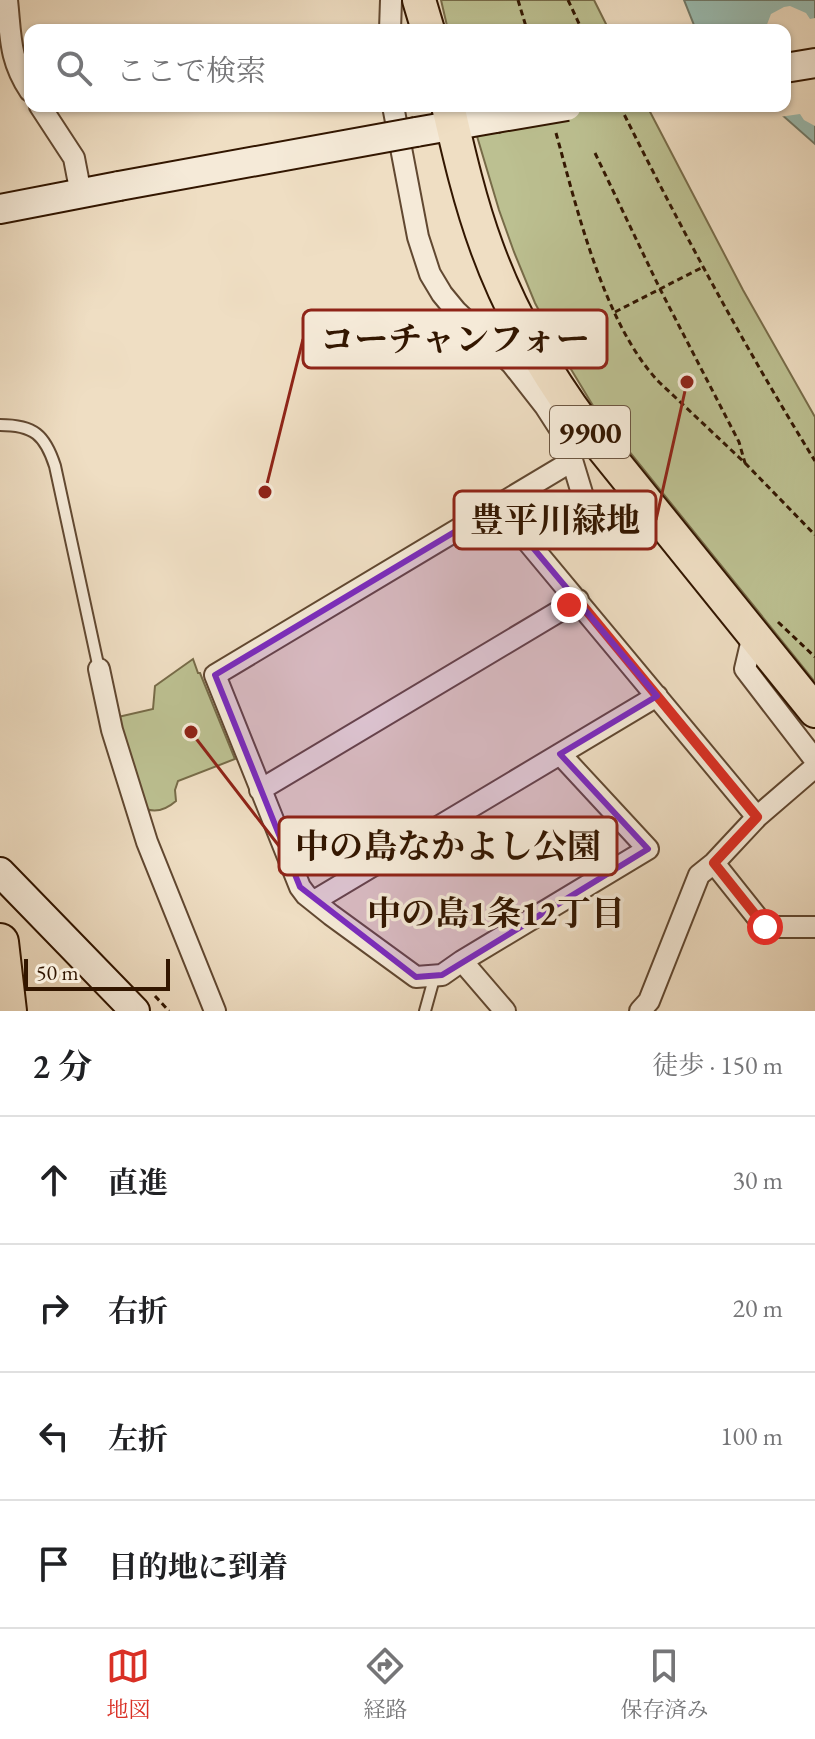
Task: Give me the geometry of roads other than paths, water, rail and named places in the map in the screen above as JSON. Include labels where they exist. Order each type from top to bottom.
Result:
[{"type":"highway","points":[[0,942],[8,1011]]},
{"type":"main road","points":[[419,0],[426,24]]},
{"type":"main road","name":"9900","points":[[450,116],[467,187],[487,249],[533,345],[571,406],[646,504],[761,632],[815,711]]},
{"type":"street","points":[[7,0],[13,54],[24,82]]},
{"type":"street","points":[[390,24],[391,0]]},
{"type":"street","points":[[791,67],[815,63]]},
{"type":"street","points":[[44,112],[74,158],[81,194]]},
{"type":"street","points":[[394,112],[418,237],[430,274],[442,294],[512,364],[565,437],[585,503],[603,533],[646,504]]},
{"type":"street","points":[[0,209],[416,132],[450,116],[496,118],[532,112]]},
{"type":"street","points":[[560,754],[648,849],[442,975],[416,977],[314,901],[300,887],[215,675],[572,461]]},
{"type":"street","points":[[498,506],[757,817]]},
{"type":"street","points":[[260,790],[578,600]]},
{"type":"street","points":[[761,632],[745,669],[815,760]]},
{"type":"street","points":[[99,669],[112,730],[147,842],[215,1011]]},
{"type":"street","points":[[314,901],[657,696]]},
{"type":"street","points":[[651,1008],[699,875],[757,817],[815,767]]},
{"type":"street","points":[[714,863],[765,927],[815,927]]},
{"type":"street","points":[[0,872],[135,1011]]},
{"type":"street","points":[[462,961],[505,1011]]},
{"type":"lane","points":[[0,425],[25,427],[42,437],[49,450],[99,669]]},
{"type":"lane","points":[[425,1011],[435,975]]},
{"type":"water","points":[[684,0],[815,0],[815,144],[779,112],[791,112],[791,24],[694,24]]},
{"type":"place","name":"豊平川緑地","points":[[687,382]]},
{"type":"place","name":"コーチャンフォー","points":[[265,492]]},
{"type":"place","name":"中の島なかよし公園","points":[[191,732]]},
{"type":"district","name":"中の島1条12丁目","points":[[496,913]]}]
